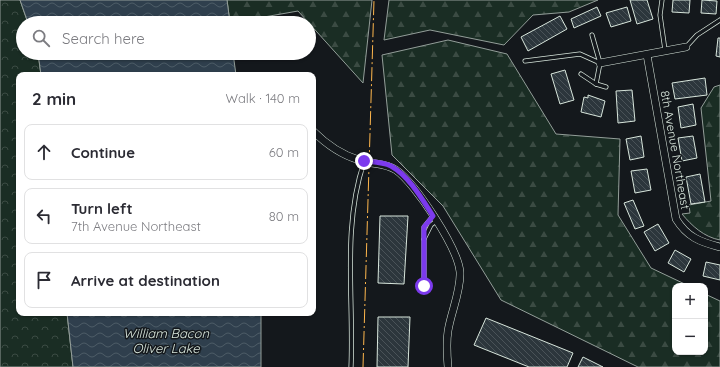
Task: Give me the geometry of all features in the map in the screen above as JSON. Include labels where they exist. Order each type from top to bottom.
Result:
[{"type":"street","points":[[600,63],[647,56],[686,47]]},
{"type":"street","name":"8th Avenue Northeast","points":[[647,56],[676,219],[689,235],[697,240],[720,247]]},
{"type":"street","points":[[316,134],[323,141],[350,156],[364,161],[381,163],[398,171],[412,185],[451,243],[460,271],[448,330],[446,350],[448,367]]},
{"type":"lane","points":[[662,0],[660,15],[665,51]]},
{"type":"lane","points":[[686,47],[698,35],[720,20]]},
{"type":"lane","points":[[592,35],[600,63],[596,84]]},
{"type":"lane","points":[[525,61],[580,54],[600,63]]},
{"type":"lane","points":[[582,74],[596,84],[606,87]]},
{"type":"lane","points":[[350,367],[351,248],[356,184],[364,161]]},
{"type":"lane","points":[[424,286],[424,227],[434,218]]},
{"type":"green space","points":[[0,0],[20,0],[26,16],[16,16],[16,60],[39,60],[41,72],[16,72],[16,316],[67,316],[73,367],[0,367]]},
{"type":"green space","points":[[227,0],[372,0],[363,83],[316,31],[316,16],[303,16],[298,11],[270,16],[229,16]]},
{"type":"green space","points":[[389,0],[598,0],[569,12],[533,15],[504,45],[430,30],[384,40]]},
{"type":"green space","points":[[448,40],[507,54],[556,134],[620,139],[618,215],[651,268],[683,283],[672,283],[672,355],[708,355],[708,295],[720,301],[720,367],[638,367],[501,300],[443,206],[392,155],[382,55]]},
{"type":"green space","points":[[720,85],[720,240],[714,239],[699,230],[682,214],[690,213],[689,205],[711,201],[701,108],[714,87]]},
{"type":"water","points":[[20,0],[227,0],[229,16],[26,16]]},
{"type":"water","points":[[39,60],[234,60],[236,72],[41,72]]},
{"type":"water","name":"William Bacon Oliver Lake","points":[[67,316],[261,316],[261,367],[73,367]]},
{"type":"building","points":[[630,0],[647,0],[653,19],[637,24]]},
{"type":"building","points":[[673,0],[690,0],[689,13],[672,12]]},
{"type":"building","points":[[702,0],[717,1],[716,14],[701,13]]},
{"type":"building","points":[[597,7],[601,16],[574,28],[571,19]]},
{"type":"building","points":[[627,7],[631,21],[611,27],[606,13]]},
{"type":"building","points":[[560,16],[567,29],[528,51],[521,37]]},
{"type":"building","points":[[718,38],[720,38],[720,57],[716,56]]},
{"type":"building","points":[[565,70],[574,100],[560,104],[551,74]]},
{"type":"building","points":[[705,78],[707,95],[675,99],[672,83]]},
{"type":"building","points":[[632,90],[635,121],[618,123],[616,91]]},
{"type":"building","points":[[588,95],[605,101],[601,117],[581,112],[584,97],[588,98]]},
{"type":"building","points":[[693,104],[696,125],[681,128],[678,107]]},
{"type":"building","points":[[641,136],[644,157],[630,160],[626,139]]},
{"type":"building","points":[[693,136],[697,158],[682,161],[678,138]]},
{"type":"building","points":[[647,169],[651,190],[635,193],[631,171]]},
{"type":"building","points":[[700,174],[705,202],[691,204],[686,177]]},
{"type":"building","points":[[633,200],[644,226],[635,229],[624,203]]},
{"type":"building","points":[[380,216],[408,216],[404,284],[378,283]]},
{"type":"building","points":[[658,224],[669,243],[655,251],[644,232]]},
{"type":"building","points":[[675,250],[691,259],[684,272],[668,263]]},
{"type":"building","points":[[706,262],[720,265],[720,280],[703,276]]},
{"type":"building","points":[[378,317],[410,317],[408,367],[377,367]]},
{"type":"building","points":[[486,318],[573,353],[567,367],[529,367],[474,345]]},
{"type":"building","points":[[583,357],[603,367],[578,367]]},
{"type":"power","points":[[363,367],[374,0]]},
{"type":"route","points":[[364,161],[381,163],[398,171],[412,185],[433,216],[426,223],[423,232],[425,248],[424,286]]}]
